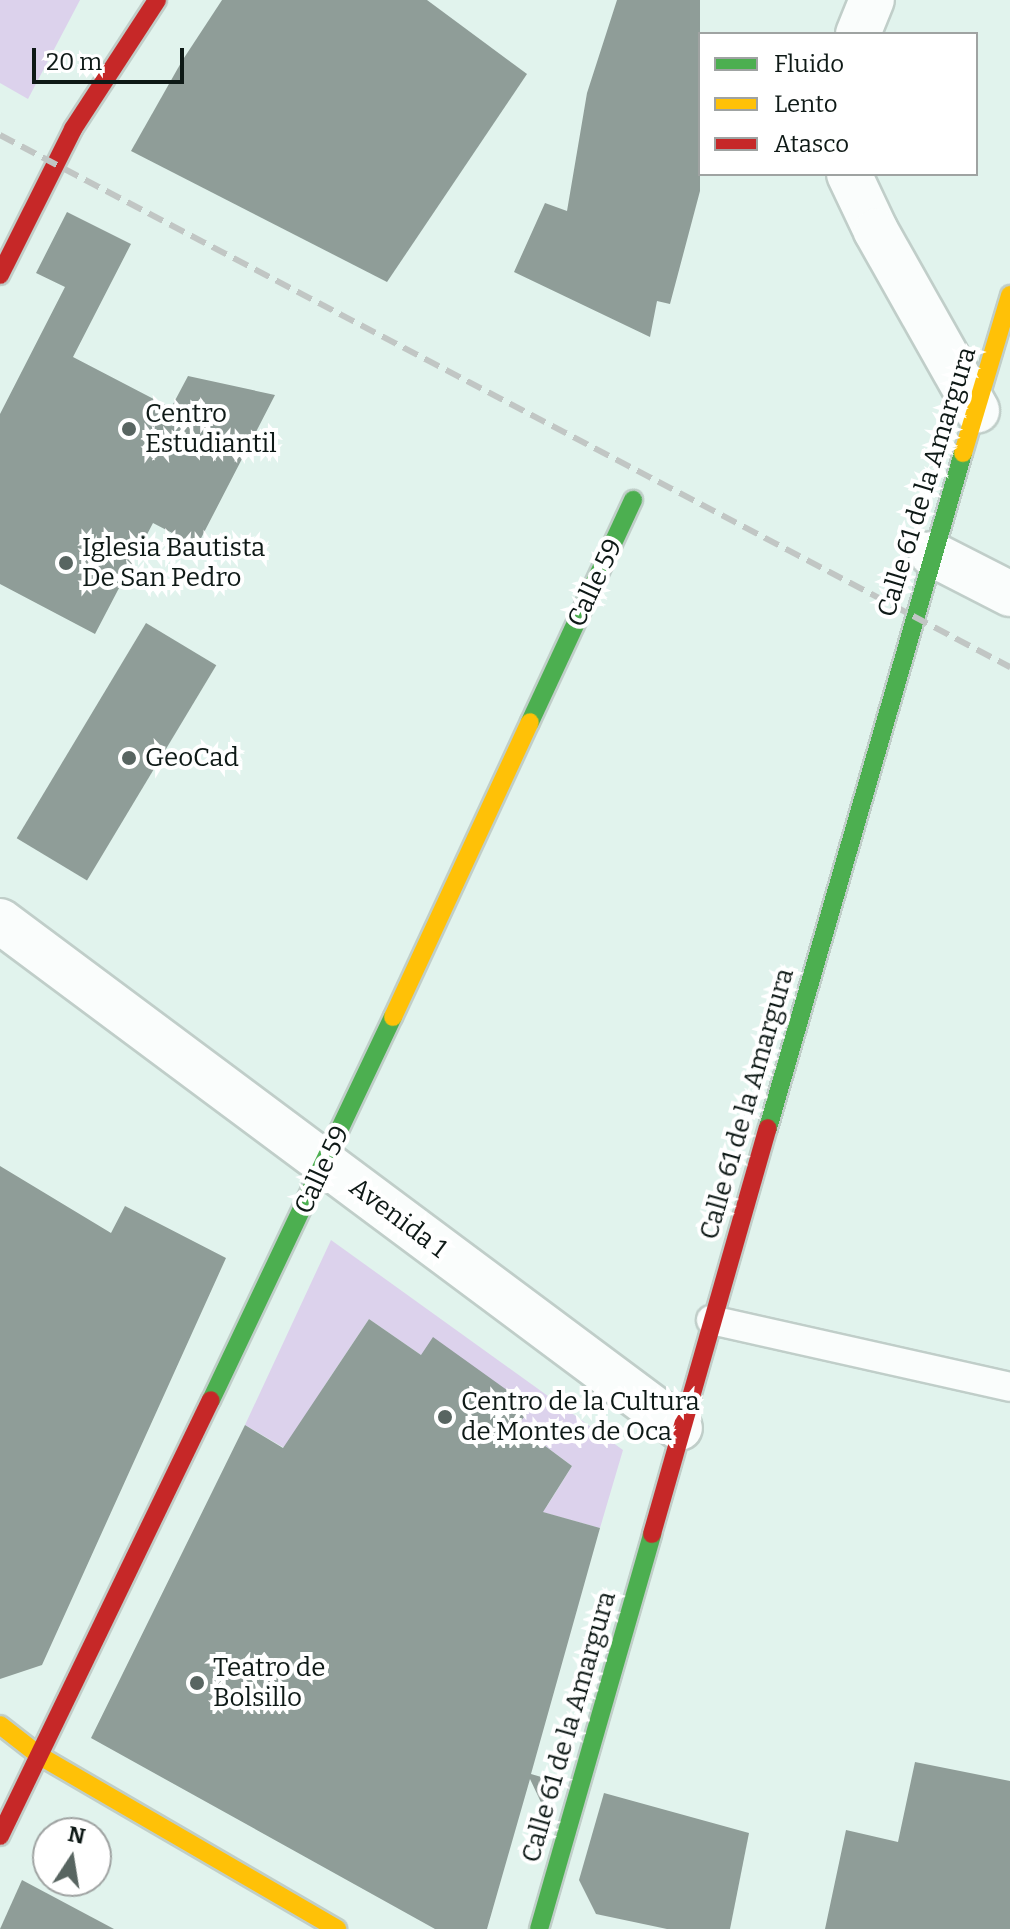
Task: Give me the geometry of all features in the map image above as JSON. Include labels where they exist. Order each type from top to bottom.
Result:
[{"type":"main road","points":[[0,275],[73,129],[157,0]]},
{"type":"main road","name":"Calle 61 de la Amargura","points":[[539,1929],[711,1320],[1010,295]]},
{"type":"main road","name":"Calle 59","points":[[0,1836],[325,1164],[633,500]]},
{"type":"main road","points":[[0,1725],[40,1756],[337,1929]]},
{"type":"street","points":[[859,32],[872,0]]},
{"type":"street","points":[[850,176],[876,231],[977,410]]},
{"type":"street","points":[[932,554],[1010,594]]},
{"type":"street","name":"Avenida 1","points":[[0,921],[680,1428]]},
{"type":"lane","points":[[711,1320],[1010,1387]]},
{"type":"shaded area","points":[[0,0],[80,0],[28,99],[0,83]]},
{"type":"shaded area","points":[[331,1240],[623,1450],[600,1528],[527,1508],[397,1514],[245,1425]],"holes":[[[369,1319],[421,1355],[532,1408],[517,1425],[572,1466],[547,1506],[323,1388]]]},
{"type":"building","points":[[222,0],[427,0],[527,74],[387,282],[131,151],[182,61]]},
{"type":"building","points":[[617,0],[700,0],[700,191],[670,304],[657,301],[650,337],[514,272],[545,203],[567,211],[587,93]]},
{"type":"building","points":[[67,212],[131,244],[73,357],[171,408],[188,376],[275,395],[197,546],[153,523],[95,634],[0,584],[0,414],[65,287],[36,273]]},
{"type":"building","name":"GeoCad","points":[[146,623],[216,665],[87,880],[17,838]]},
{"type":"building","points":[[0,1166],[111,1233],[125,1206],[226,1258],[42,1665],[0,1679]]},
{"type":"building","points":[[369,1319],[421,1355],[433,1337],[532,1408],[517,1425],[572,1466],[543,1512],[600,1528],[531,1774],[555,1781],[546,1813],[530,1779],[487,1929],[435,1929],[91,1738],[245,1425],[283,1448]]},
{"type":"building","points":[[915,1762],[1010,1781],[1010,1929],[825,1929],[846,1830],[898,1842]]},
{"type":"building","points":[[604,1793],[749,1833],[730,1929],[667,1929],[596,1914],[579,1880]]},
{"type":"building","points":[[22,1880],[32,1885],[32,1897],[54,1897],[114,1929],[0,1929]]},
{"type":"railway","points":[[0,135],[1010,667]]},
{"type":"traffic: fast","points":[[768,1128],[963,453]]},
{"type":"traffic: fast","points":[[530,722],[633,500]]},
{"type":"traffic: fast","points":[[211,1400],[393,1017]]},
{"type":"traffic: fast","points":[[539,1929],[652,1534]]},
{"type":"traffic: slow","points":[[963,453],[1010,295]]},
{"type":"traffic: slow","points":[[393,1017],[530,722]]},
{"type":"traffic: slow","points":[[0,1725],[40,1756],[337,1929]]},
{"type":"traffic: jam","points":[[0,275],[73,129],[157,0]]},
{"type":"traffic: jam","points":[[652,1534],[768,1128]]},
{"type":"traffic: jam","points":[[0,1836],[211,1400]]},
{"type":"place","name":"Centro Estudiantil","points":[[129,429]]},
{"type":"place","name":"Iglesia Bautista De San Pedro","points":[[66,563]]},
{"type":"place","name":"GeoCad","points":[[129,758]]},
{"type":"place","name":"Centro de la Cultura de Montes de Oca","points":[[445,1417]]},
{"type":"place","name":"Teatro de Bolsillo","points":[[197,1683]]}]
